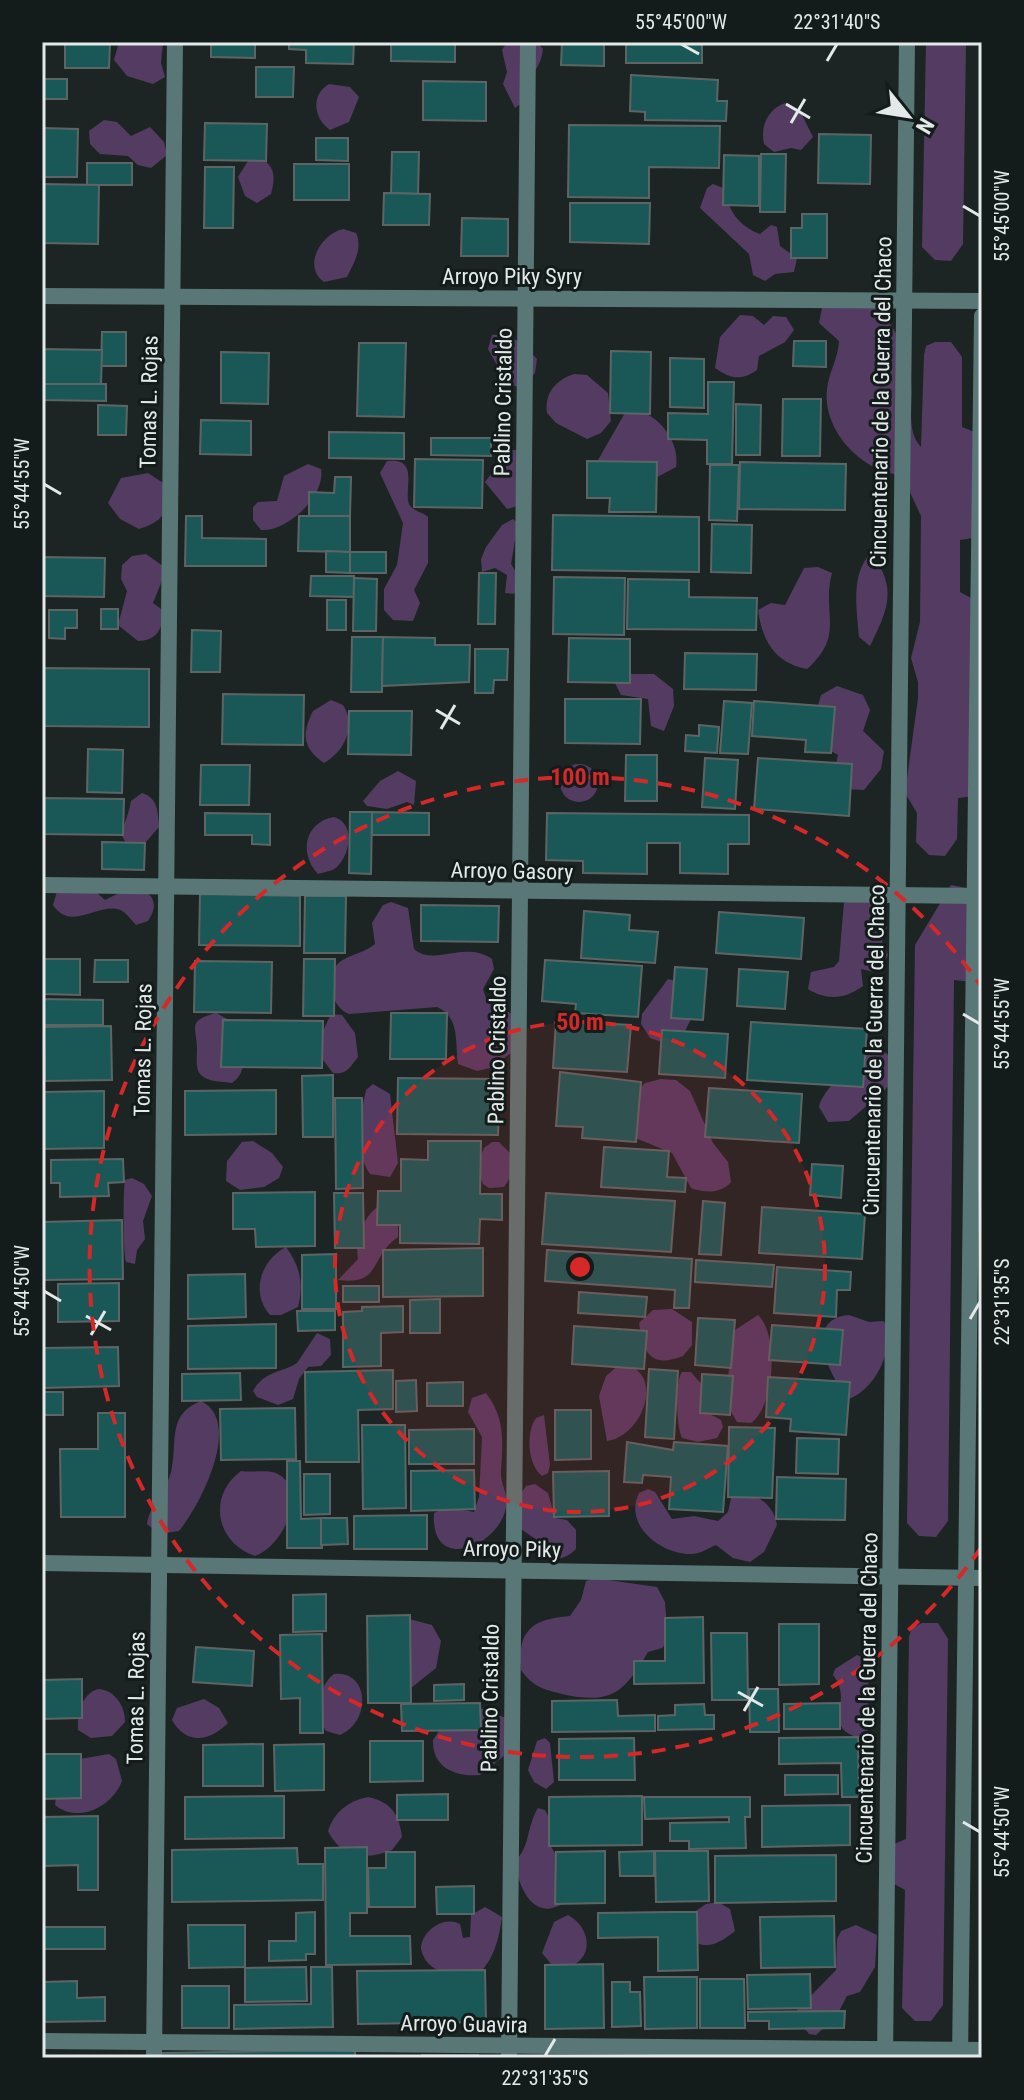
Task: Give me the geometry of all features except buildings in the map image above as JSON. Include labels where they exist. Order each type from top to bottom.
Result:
[{"type":"street","name":"Tomas L. Rojas","points":[[154,2050],[175,42]]},
{"type":"street","name":"Pablino Cristaldo","points":[[509,2052],[528,42]]},
{"type":"street","name":"Cincuentenario de la Guerra del Chaco","points":[[885,2054],[907,42]]},
{"type":"street","name":"Arroyo Piky Syry","points":[[42,296],[982,301]]},
{"type":"street","points":[[960,2054],[982,316]]},
{"type":"street","name":"Arroyo Gasory","points":[[42,885],[520,894],[977,896]]},
{"type":"street","name":"Arroyo Piky","points":[[42,1563],[982,1578]]},
{"type":"street","name":"Arroyo Guavira","points":[[42,2041],[154,2050],[885,2054],[960,2054],[982,2050]]},
{"type":"shaded area","points":[[119,42],[163,42],[161,63],[165,77],[153,84],[127,76],[114,60]]},
{"type":"shaded area","points":[[507,42],[537,42],[543,49],[529,97],[515,108],[503,84],[507,72],[502,50]]},
{"type":"shaded area","points":[[926,42],[966,42],[963,244],[951,261],[935,260],[922,247]]},
{"type":"shaded area","points":[[329,84],[350,87],[359,97],[349,122],[330,130],[320,120],[316,107],[319,94]]},
{"type":"shaded area","points":[[785,103],[800,111],[813,137],[801,150],[791,148],[774,152],[764,144],[764,125],[774,109]]},
{"type":"shaded area","points":[[104,120],[117,122],[131,136],[150,127],[164,142],[167,155],[151,168],[138,165],[128,156],[100,154],[90,144],[89,131]]},
{"type":"shaded area","points":[[261,158],[272,169],[273,183],[271,194],[257,203],[245,196],[238,177],[248,161]]},
{"type":"shaded area","points":[[713,184],[726,189],[732,210],[746,227],[760,234],[771,225],[777,227],[780,246],[797,258],[794,272],[775,274],[765,281],[753,275],[749,254],[700,208],[707,188]]},
{"type":"shaded area","points":[[343,229],[356,233],[359,244],[357,255],[347,277],[324,282],[315,268],[317,251],[328,237]]},
{"type":"shaded area","points":[[822,308],[877,308],[890,324],[907,361],[912,389],[913,433],[921,447],[926,346],[935,342],[951,342],[962,357],[962,427],[982,435],[979,537],[960,540],[960,592],[982,604],[975,796],[958,798],[957,839],[945,856],[929,855],[916,842],[917,813],[905,793],[918,698],[918,682],[911,658],[920,622],[921,516],[902,475],[873,467],[860,458],[838,434],[831,420],[827,389],[839,341],[819,323]]},
{"type":"shaded area","points":[[740,315],[753,316],[764,325],[773,316],[786,317],[794,330],[785,342],[759,356],[757,370],[736,377],[715,368],[720,337]]},
{"type":"shaded area","points":[[506,334],[523,344],[537,359],[535,373],[521,387],[508,385],[488,349],[492,335]]},
{"type":"shaded area","points":[[574,374],[587,375],[608,393],[611,421],[601,433],[587,439],[556,423],[547,413],[549,393],[562,380]]},
{"type":"shaded area","points":[[639,411],[655,419],[667,433],[675,449],[676,467],[648,482],[603,474],[598,460],[625,413]]},
{"type":"shaded area","points":[[509,450],[516,450],[518,506],[507,509],[485,482]]},
{"type":"shaded area","points":[[387,461],[403,463],[406,467],[409,504],[428,517],[428,563],[414,590],[420,603],[413,621],[393,620],[384,610],[384,589],[397,565],[403,523],[380,473]]},
{"type":"shaded area","points":[[308,464],[321,469],[321,479],[311,501],[293,519],[261,530],[253,520],[253,507],[258,502],[277,501],[284,476]]},
{"type":"shaded area","points":[[148,473],[171,488],[170,496],[163,515],[139,529],[120,519],[108,503],[121,478]]},
{"type":"shaded area","points":[[513,519],[518,523],[511,564],[522,582],[514,594],[505,593],[507,575],[495,568],[482,572],[481,559],[502,525]]},
{"type":"shaded area","points":[[871,553],[885,577],[887,599],[882,621],[870,646],[859,637],[856,593],[860,571]]},
{"type":"shaded area","points":[[146,554],[163,566],[165,573],[153,603],[164,611],[158,632],[138,641],[118,625],[127,591],[121,579],[122,565],[132,556]]},
{"type":"shaded area","points":[[818,567],[832,573],[829,634],[826,645],[807,669],[786,661],[772,648],[763,631],[758,610],[771,603],[785,605],[804,568]]},
{"type":"shaded area","points":[[626,674],[654,674],[673,689],[674,706],[664,731],[651,726],[648,699],[621,695],[615,683]]},
{"type":"shaded area","points":[[837,686],[863,695],[870,710],[863,731],[884,751],[881,769],[864,790],[844,789],[834,773],[838,755],[829,750],[815,716],[821,695]]},
{"type":"shaded area","points":[[331,700],[343,705],[349,721],[348,730],[337,752],[324,763],[308,746],[306,734],[313,711]]},
{"type":"shaded area","points":[[579,764],[593,769],[598,783],[593,797],[579,802],[565,797],[560,783],[565,769]]},
{"type":"shaded area","points":[[398,771],[416,781],[414,805],[407,802],[387,809],[367,806],[363,801],[380,781]]},
{"type":"shaded area","points":[[142,793],[154,802],[159,827],[145,843],[126,843],[121,834],[131,801]]},
{"type":"shaded area","points":[[334,817],[345,825],[348,847],[337,867],[318,874],[308,857],[308,840],[316,825]]},
{"type":"shaded area","points":[[122,881],[143,890],[153,899],[153,912],[148,921],[136,925],[117,909],[67,916],[53,905],[59,884],[90,887],[105,900],[117,894]]},
{"type":"shaded area","points":[[951,885],[967,888],[982,899],[982,983],[954,980],[948,1521],[936,1537],[919,1536],[907,1523],[915,945]]},
{"type":"shaded area","points":[[873,899],[887,927],[882,941],[888,955],[880,970],[861,969],[863,986],[843,996],[829,997],[808,989],[811,972],[834,967],[839,961],[844,902]]},
{"type":"shaded area","points":[[391,902],[408,908],[414,949],[422,954],[471,952],[492,959],[494,969],[483,989],[486,998],[512,1014],[511,1053],[490,1068],[477,1071],[458,1064],[453,1024],[450,1017],[437,1007],[349,1014],[336,1002],[331,973],[346,958],[375,944],[372,923],[383,905]]},
{"type":"shaded area","points":[[668,979],[676,981],[693,1015],[682,1037],[668,1044],[650,1038],[641,1024],[642,1014]]},
{"type":"shaded area","points":[[216,1013],[235,1023],[242,1048],[242,1071],[232,1083],[208,1079],[199,1073],[197,1067],[195,1026],[200,1019]]},
{"type":"shaded area","points":[[331,1014],[342,1015],[355,1033],[358,1057],[342,1073],[333,1073],[320,1056],[323,1031]]},
{"type":"shaded area","points":[[881,1050],[893,1058],[889,1085],[849,1121],[828,1122],[819,1107],[827,1091],[854,1063]]},
{"type":"shaded area","points":[[661,1079],[676,1080],[690,1091],[713,1143],[728,1162],[731,1182],[722,1189],[707,1191],[691,1188],[672,1153],[633,1137],[635,1093],[645,1083]]},
{"type":"shaded area","points":[[373,1084],[390,1094],[398,1163],[390,1177],[370,1174],[361,1154],[359,1133],[362,1111],[366,1090]]},
{"type":"shaded area","points":[[253,1141],[272,1153],[283,1167],[279,1178],[264,1187],[240,1190],[226,1181],[227,1161],[242,1142]]},
{"type":"shaded area","points":[[492,1142],[499,1142],[514,1157],[512,1175],[504,1187],[489,1188],[483,1184],[476,1167],[484,1148]]},
{"type":"shaded area","points":[[132,1178],[144,1184],[152,1196],[143,1221],[145,1239],[137,1250],[135,1264],[126,1262],[124,1235],[125,1180]]},
{"type":"shaded area","points":[[382,1203],[398,1214],[398,1237],[369,1274],[352,1281],[338,1280],[358,1259],[362,1227]]},
{"type":"shaded area","points":[[286,1247],[300,1276],[298,1307],[281,1315],[270,1315],[261,1296],[261,1277],[270,1260]]},
{"type":"shaded area","points":[[672,1309],[692,1322],[692,1345],[683,1356],[672,1360],[656,1359],[646,1350],[639,1323],[653,1310]]},
{"type":"shaded area","points":[[758,1315],[769,1338],[769,1387],[759,1414],[751,1423],[737,1422],[726,1403],[732,1332]]},
{"type":"shaded area","points":[[849,1315],[869,1322],[883,1321],[891,1328],[887,1349],[874,1379],[849,1399],[828,1364],[823,1338],[826,1327],[834,1319]]},
{"type":"shaded area","points":[[317,1333],[330,1339],[331,1355],[321,1366],[308,1367],[299,1379],[293,1399],[278,1405],[257,1397],[253,1391],[257,1384],[297,1363]]},
{"type":"shaded area","points":[[621,1363],[635,1369],[643,1378],[645,1404],[631,1428],[620,1437],[607,1441],[599,1396],[606,1376]]},
{"type":"shaded area","points":[[682,1372],[691,1372],[702,1385],[708,1413],[721,1420],[723,1427],[717,1438],[698,1442],[682,1438],[677,1404]]},
{"type":"shaded area","points":[[486,1393],[500,1420],[501,1476],[506,1507],[492,1533],[466,1548],[453,1549],[443,1544],[436,1532],[434,1513],[446,1507],[474,1512],[479,1497],[482,1437],[468,1412],[472,1398]]},
{"type":"shaded area","points":[[201,1401],[213,1412],[219,1427],[214,1465],[197,1504],[179,1531],[159,1534],[147,1524],[171,1472],[178,1422],[190,1407]]},
{"type":"shaded area","points":[[544,1415],[550,1465],[548,1473],[542,1476],[533,1464],[530,1439],[536,1418]]},
{"type":"shaded area","points":[[241,1471],[278,1474],[287,1482],[292,1493],[292,1506],[282,1531],[265,1551],[255,1556],[232,1541],[224,1530],[221,1518],[223,1493]]},
{"type":"shaded area","points":[[535,1484],[548,1493],[555,1518],[567,1520],[576,1530],[576,1549],[571,1554],[558,1559],[546,1558],[538,1548],[537,1540],[518,1527],[519,1497],[526,1486]]},
{"type":"shaded area","points":[[648,1489],[655,1492],[672,1519],[694,1516],[718,1521],[728,1512],[731,1498],[747,1495],[767,1504],[777,1525],[764,1552],[750,1562],[733,1558],[716,1545],[695,1554],[680,1553],[657,1544],[641,1527],[635,1505],[639,1493]]},
{"type":"shaded area","points":[[594,1578],[657,1587],[665,1602],[668,1641],[662,1648],[648,1652],[623,1686],[604,1696],[579,1697],[539,1686],[521,1670],[520,1656],[525,1636],[530,1629],[546,1620],[570,1616],[581,1600],[586,1581]]},
{"type":"shaded area","points":[[409,1619],[432,1625],[441,1641],[436,1668],[411,1688]]},
{"type":"shaded area","points":[[922,1623],[938,1623],[948,1639],[943,2005],[931,2021],[915,2021],[902,2008],[905,1890],[894,1884],[894,1844],[906,1839],[909,1637],[912,1628]]},
{"type":"shaded area","points":[[857,1655],[865,1659],[871,1669],[864,1698],[875,1713],[866,1734],[860,1738],[842,1727],[841,1695],[833,1675],[835,1669]]},
{"type":"shaded area","points":[[334,1674],[346,1675],[354,1680],[362,1698],[357,1719],[340,1735],[326,1731],[319,1709],[324,1686]]},
{"type":"shaded area","points":[[98,1689],[109,1692],[118,1700],[125,1722],[112,1736],[91,1738],[78,1730],[78,1717],[84,1700]]},
{"type":"shaded area","points":[[204,1699],[219,1708],[228,1723],[214,1734],[192,1737],[172,1720],[177,1708]]},
{"type":"shaded area","points":[[457,1704],[470,1704],[513,1721],[510,1751],[480,1775],[447,1769],[434,1750],[433,1740]]},
{"type":"shaded area","points":[[545,1738],[550,1743],[554,1782],[546,1789],[534,1782],[528,1770],[537,1741]]},
{"type":"shaded area","points":[[109,1754],[116,1759],[122,1781],[111,1798],[84,1813],[74,1813],[55,1805],[56,1797],[80,1759]]},
{"type":"shaded area","points":[[368,1797],[383,1802],[392,1810],[402,1837],[392,1850],[356,1855],[340,1847],[328,1831],[343,1808]]},
{"type":"shaded area","points":[[538,1808],[545,1810],[548,1816],[550,1842],[562,1858],[573,1895],[551,1908],[541,1908],[526,1895],[515,1861],[524,1849]]},
{"type":"shaded area","points":[[718,1902],[730,1909],[735,1931],[711,1945],[694,1942],[693,1913],[706,1904]]},
{"type":"shaded area","points":[[485,1907],[502,1917],[495,1948],[478,1975],[443,1972],[429,1965],[421,1949],[429,1931],[441,1923],[454,1922],[460,1924],[463,1938],[470,1937],[471,1915]]},
{"type":"shaded area","points":[[568,1915],[582,1928],[587,1944],[582,1959],[565,1968],[551,1964],[542,1953],[554,1922]]},
{"type":"shaded area","points":[[856,1925],[877,1935],[875,1967],[860,1992],[847,1996],[836,2017],[816,2035],[809,2034],[797,2019],[797,2010],[836,1970],[837,1939],[841,1931]]}]
